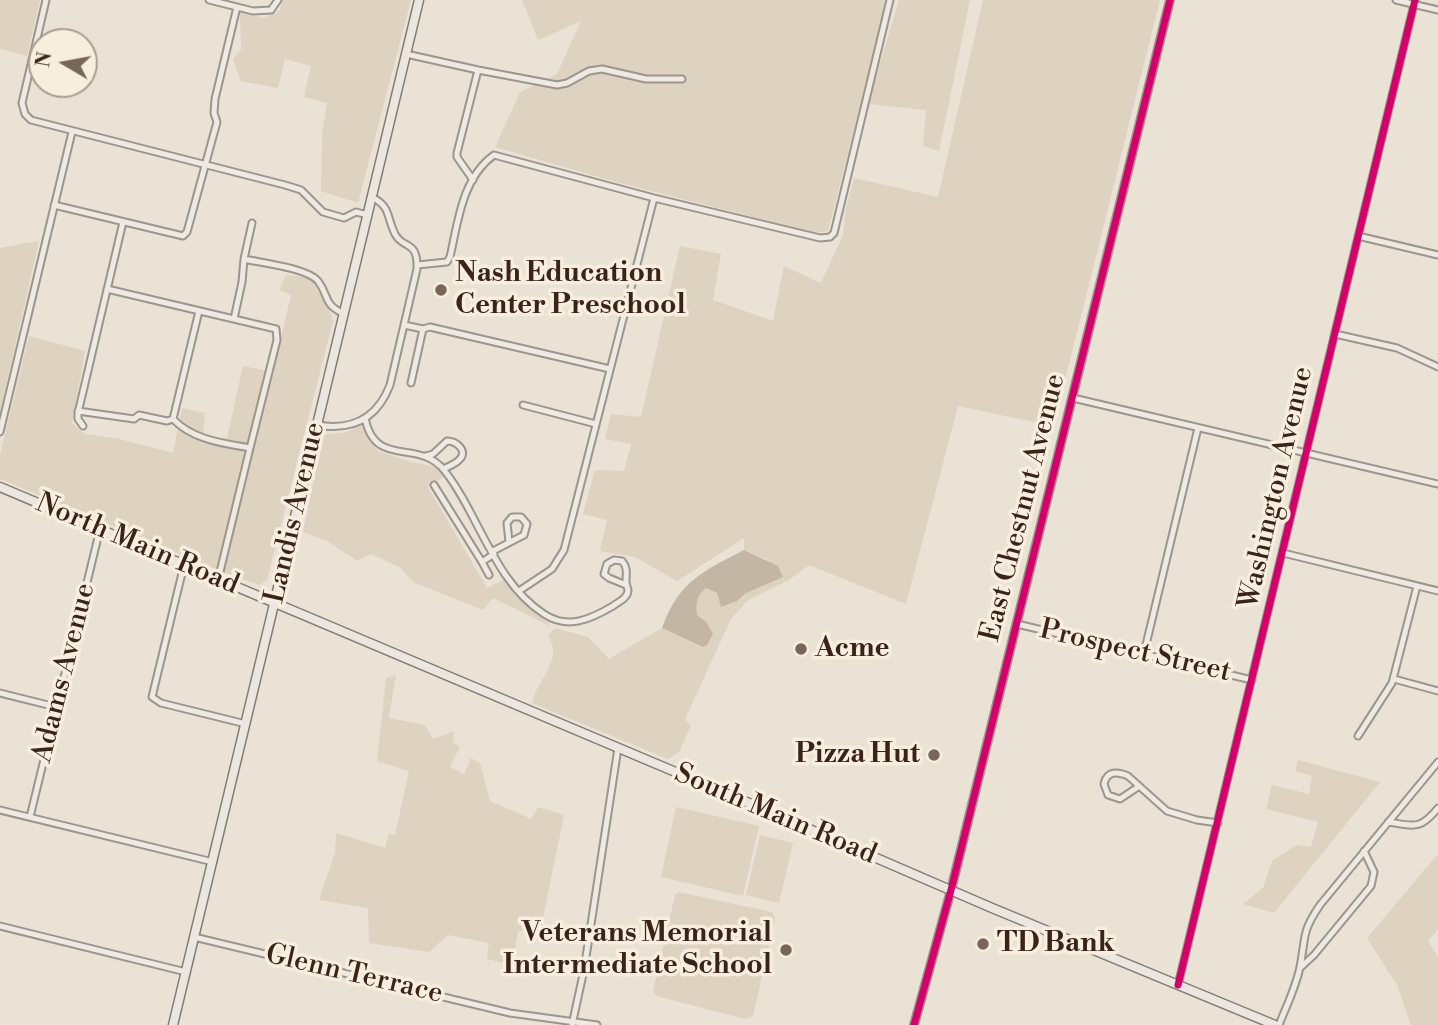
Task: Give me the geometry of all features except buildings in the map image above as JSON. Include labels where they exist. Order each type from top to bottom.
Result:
[{"type":"main road","name":"Landis Avenue","points":[[173,1025],[419,0]]},
{"type":"main road","name":"North Main Road","points":[[0,488],[275,603]]},
{"type":"main road","name":"South Main Road","points":[[275,603],[951,890],[1277,1025]]},
{"type":"street","points":[[46,0],[22,103],[25,114],[31,120],[301,190],[323,212],[344,218],[356,212],[368,215]]},
{"type":"street","points":[[209,0],[265,11],[271,10],[278,0]]},
{"type":"street","points":[[417,265],[447,262],[462,203],[473,180],[494,155],[654,198],[820,238],[830,237],[834,233],[890,0]]},
{"type":"street","name":"East Chestnut Avenue","points":[[914,1025],[951,890],[1170,0]]},
{"type":"street","points":[[1396,0],[1414,2],[1438,10]]},
{"type":"street","name":"Washington Avenue","points":[[1178,985],[1414,2]]},
{"type":"street","points":[[54,205],[183,236],[187,232],[217,121],[214,113],[215,99],[237,7]]},
{"type":"street","points":[[406,54],[557,85],[567,83],[589,71],[602,69],[646,79],[682,79]]},
{"type":"street","points":[[473,180],[457,153],[478,70]]},
{"type":"street","points":[[0,432],[72,132]]},
{"type":"street","points":[[317,425],[340,428],[365,418],[384,399],[390,385],[418,257],[413,249],[395,234],[385,207],[372,197]]},
{"type":"street","points":[[519,591],[552,569],[561,557],[654,198]]},
{"type":"street","points":[[83,426],[78,419],[79,411],[123,222]]},
{"type":"street","points":[[234,319],[252,223]]},
{"type":"street","points":[[1358,236],[1438,255]]},
{"type":"street","points":[[244,259],[309,274],[318,281],[330,307],[344,314]]},
{"type":"street","points":[[107,289],[276,329],[277,340],[218,580]]},
{"type":"street","points":[[173,419],[199,311]]},
{"type":"street","points":[[404,326],[423,329],[430,327],[610,369]]},
{"type":"street","points":[[411,383],[423,329]]},
{"type":"street","points":[[1335,334],[1396,348],[1438,367]]},
{"type":"street","points":[[1073,398],[1438,484]]},
{"type":"street","points":[[523,405],[596,424]]},
{"type":"street","points":[[79,411],[134,419],[139,415],[167,421],[173,419]]},
{"type":"street","points":[[365,418],[368,433],[379,445],[423,456],[443,469],[519,591],[533,606],[553,619],[582,622],[590,620],[624,599],[628,591],[625,565],[618,560],[607,564],[604,571],[606,576],[626,585]]},
{"type":"street","points":[[173,419],[181,428],[200,438],[250,449]]},
{"type":"street","points":[[1144,653],[1198,428]]},
{"type":"street","points":[[423,456],[433,454],[447,441],[454,442],[461,448],[463,456],[443,469]]},
{"type":"street","points":[[434,485],[489,575]]},
{"type":"street","points":[[444,500],[457,492]]},
{"type":"street","points":[[482,562],[509,542],[524,535],[527,524],[522,517],[512,517],[507,523],[509,542]]},
{"type":"street","name":"Adams Avenue","points":[[30,817],[100,529]]},
{"type":"street","points":[[1283,553],[1438,591]]},
{"type":"street","points":[[184,565],[152,697],[157,702],[246,724]]},
{"type":"street","points":[[1358,736],[1394,679],[1417,586]]},
{"type":"street","name":"Prospect Street","points":[[1017,624],[1252,680]]},
{"type":"street","points":[[1394,679],[1438,691]]},
{"type":"street","points":[[0,692],[56,707]]},
{"type":"street","points":[[572,1023],[584,970],[618,748]]},
{"type":"street","points":[[1277,1025],[1300,968],[1308,923],[1438,762]]},
{"type":"street","points":[[1138,787],[1120,799],[1108,795],[1104,784],[1108,776],[1117,772],[1128,776],[1167,811],[1218,823]]},
{"type":"street","points":[[1388,822],[1417,826],[1423,824],[1438,808]]},
{"type":"street","points":[[0,810],[213,862]]},
{"type":"street","points":[[1300,968],[1371,886],[1374,872],[1364,851]]},
{"type":"street","points":[[0,926],[186,971]]},
{"type":"street","name":"Glenn Terrace","points":[[194,937],[510,1013],[597,1025]]},
{"type":"shaded area","points":[[0,0],[40,0],[34,28],[28,28],[27,56],[0,49]]},
{"type":"shaded area","points":[[282,0],[411,0],[358,203],[321,191],[322,135],[327,103],[304,97],[311,66],[285,59],[278,88],[241,81],[233,59],[241,50],[240,12],[264,18],[280,10]]},
{"type":"shaded area","points":[[522,0],[887,0],[828,231],[816,233],[616,182],[495,147],[520,92],[557,74],[581,21],[538,40]]},
{"type":"shaded area","points":[[899,0],[970,0],[939,151],[923,146],[926,110],[868,104]]},
{"type":"shaded area","points":[[983,0],[1160,0],[1053,426],[958,406],[906,604],[809,565],[789,580],[747,601],[731,619],[685,719],[691,726],[679,752],[668,759],[532,703],[551,662],[552,645],[548,636],[555,628],[588,637],[609,659],[662,628],[703,647],[706,622],[697,616],[697,608],[698,597],[706,588],[717,593],[721,607],[782,576],[766,559],[744,550],[744,538],[677,581],[635,557],[600,551],[607,520],[583,514],[595,470],[624,471],[631,444],[605,439],[611,414],[641,417],[680,246],[721,254],[713,300],[773,321],[784,266],[821,283],[843,235],[846,207],[854,178],[938,197]]},
{"type":"shaded area","points":[[39,241],[0,412],[0,248]]},
{"type":"shaded area","points":[[286,275],[311,278],[327,304],[333,321],[267,580],[259,585],[223,572],[0,479],[0,455],[29,336],[85,351],[72,423],[85,434],[119,439],[173,453],[182,408],[205,413],[202,443],[225,447],[243,366],[273,372],[291,295],[279,290]]},
{"type":"shaded area","points":[[360,425],[364,426],[378,451],[437,467],[445,476],[428,487],[487,588],[507,578],[524,603],[552,627],[493,598],[483,610],[413,582],[401,568],[371,554],[357,561],[327,541],[303,532],[322,440],[325,435],[347,432]]},
{"type":"shaded area","points":[[744,550],[778,566],[783,577],[721,607],[717,593],[706,588],[697,600],[697,615],[706,622],[713,634],[703,647],[662,628],[684,588],[704,572]]},
{"type":"shaded area","points":[[396,675],[389,718],[425,725],[433,739],[454,731],[453,743],[460,747],[450,767],[464,774],[471,758],[480,763],[490,801],[531,819],[538,807],[564,815],[541,928],[518,931],[512,965],[487,959],[489,943],[448,935],[429,952],[369,943],[368,908],[319,900],[335,853],[336,833],[385,848],[389,833],[395,835],[409,771],[377,761],[386,678]]},
{"type":"shaded area","points":[[1298,760],[1380,782],[1274,913],[1243,904],[1263,888],[1272,861],[1296,845],[1311,847],[1318,822],[1266,809],[1272,785],[1309,794],[1312,776],[1295,771]]},
{"type":"shaded area","points":[[676,807],[759,826],[743,896],[661,877]]},
{"type":"shaded area","points":[[760,835],[793,843],[779,903],[746,895]]},
{"type":"shaded area","points":[[1438,854],[1438,929],[1428,941],[1438,957],[1438,1025],[1411,1025],[1397,985],[1367,938]]},
{"type":"shaded area","points":[[678,892],[772,912],[775,918],[753,1016],[746,1019],[656,996],[653,991],[675,895]]},
{"type":"cycle path","points":[[914,1025],[951,890],[1170,0]]},
{"type":"cycle path","points":[[1178,985],[1415,0]]},
{"type":"place","name":"Nash Education Center Preschool","points":[[441,290]]},
{"type":"place","name":"Acme","points":[[801,649]]},
{"type":"place","name":"Pizza Hut","points":[[934,755]]},
{"type":"place","name":"TD Bank","points":[[983,944]]},
{"type":"place","name":"Veterans Memorial Intermediate School","points":[[786,950]]}]
